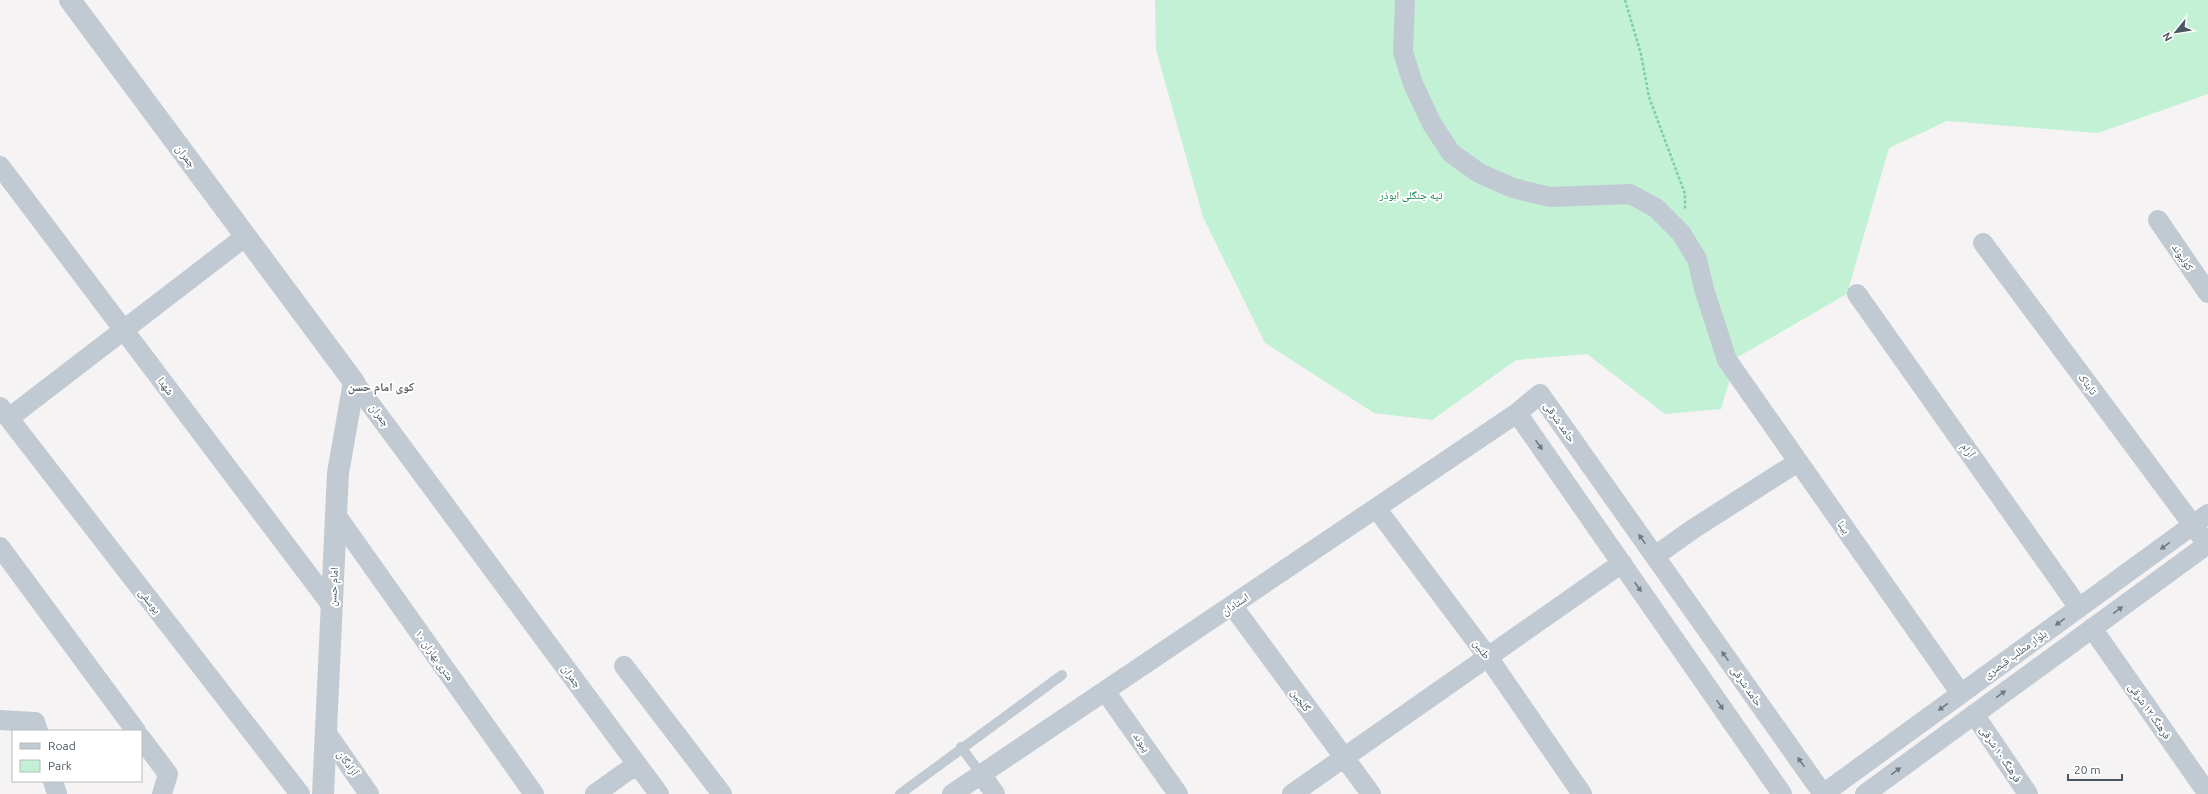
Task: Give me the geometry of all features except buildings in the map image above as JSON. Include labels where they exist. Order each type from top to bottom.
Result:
[{"type":"street","name":"چمران","points":[[70,0],[659,794]]},
{"type":"street","name":"بینا","points":[[1405,0],[1404,52],[1413,84],[1432,124],[1451,153],[1486,176],[1513,188],[1550,197],[1630,194],[1656,208],[1684,237],[1697,259],[1704,290],[1727,360],[1961,694]]},
{"type":"street","name":"شهدا","points":[[0,166],[332,606]]},
{"type":"street","name":"کولیوند","points":[[2158,220],[2208,293]]},
{"type":"street","points":[[4,413],[124,330],[246,236]]},
{"type":"street","name":"تابناک","points":[[1983,243],[2200,520],[2208,545]]},
{"type":"street","name":"آرام","points":[[1856,294],[2079,608]]},
{"type":"street","name":"امام حسن","points":[[323,794],[338,473],[354,382]]},
{"type":"street","name":"حامد شرقی","points":[[1517,413],[1540,394],[1823,794]]},
{"type":"street","name":"یوسفی","points":[[4,413],[300,794]]},
{"type":"street","points":[[1517,413],[1782,794]]},
{"type":"street","name":"استادان","points":[[952,794],[1517,413]]},
{"type":"street","points":[[1655,556],[1693,529],[1798,462]]},
{"type":"street","name":"طنین","points":[[1376,508],[1488,657],[1582,794]]},
{"type":"street","name":"۱۰ متری بهاران","points":[[336,515],[534,794]]},
{"type":"street","name":"بلوار مطلب قیصری","points":[[1823,794],[2200,520]]},
{"type":"street","points":[[1865,794],[2208,545]]},
{"type":"street","points":[[0,546],[135,730]]},
{"type":"street","points":[[1292,794],[1622,563]]},
{"type":"street","name":"گلچین","points":[[1232,605],[1371,794]]},
{"type":"street","name":"فرهنگ ۱۲ شرقی","points":[[2092,628],[2208,794]]},
{"type":"street","points":[[624,666],[722,794]]},
{"type":"street","name":"پیوند","points":[[1105,691],[1178,794]]},
{"type":"street","name":"فرهنگ ۱۰ شرقی","points":[[1974,714],[2028,794]]},
{"type":"street","points":[[0,720],[36,726]]},
{"type":"street","name":"آزادگان","points":[[326,732],[369,794]]},
{"type":"street","points":[[142,739],[168,774],[162,794]]},
{"type":"street","points":[[594,794],[637,764]]},
{"type":"street","points":[[981,774],[995,794]]},
{"type":"street","points":[[53,782],[57,794]]},
{"type":"lane","points":[[900,794],[1062,675]]},
{"type":"lane","points":[[961,748],[981,774]]},
{"type":"path","points":[[1624,0],[1642,54],[1648,97],[1685,194],[1684,237]]},
{"type":"green space","name":"تپه جنگلی ابوذر","points":[[1155,0],[2208,0],[2208,94],[2098,133],[1947,121],[1889,148],[1847,294],[1736,358],[1721,409],[1665,414],[1587,354],[1516,360],[1432,420],[1374,413],[1265,343],[1203,217],[1156,50]]},
{"type":"district","name":"کوی امام حسن","points":[[381,387]]}]
